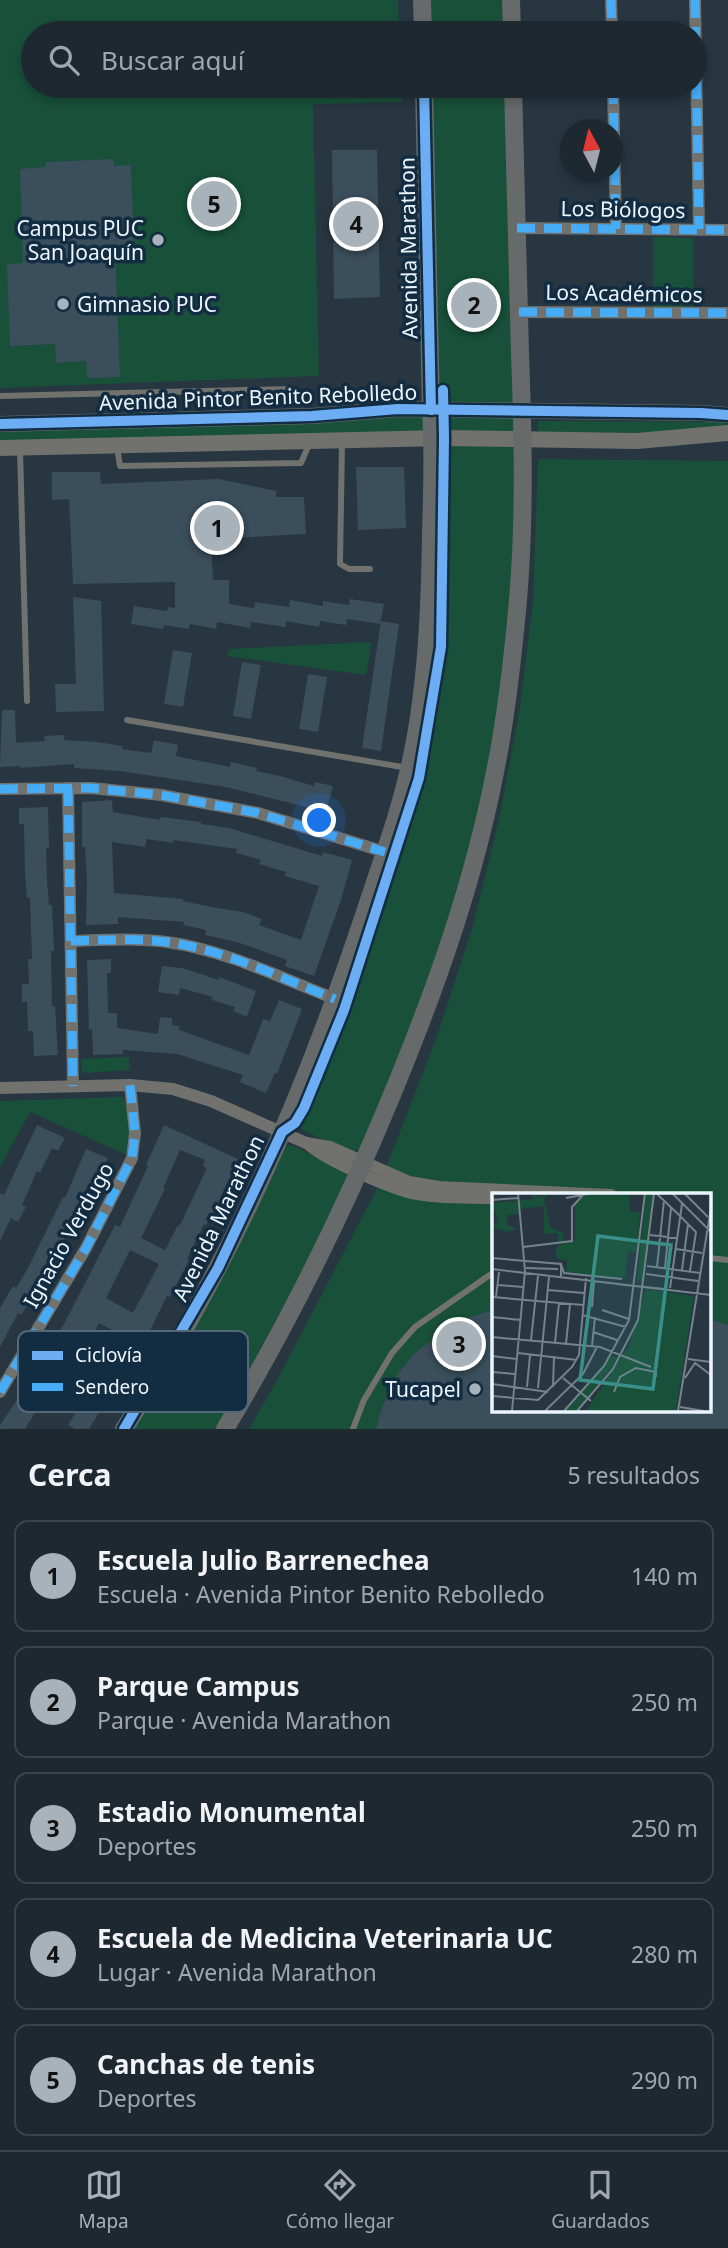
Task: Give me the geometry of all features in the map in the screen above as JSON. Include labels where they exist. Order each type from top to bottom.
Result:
[{"type":"main road","points":[[422,0],[423,21]]},
{"type":"main road","points":[[511,0],[512,21]]},
{"type":"main road","name":"Avenida Marathon","points":[[181,1331],[218,1268],[282,1132],[335,999],[385,852],[409,768],[417,725],[428,621],[433,439],[430,410],[424,98]]},
{"type":"main road","points":[[248,1387],[306,1282],[361,1167],[409,1054],[442,965],[471,871],[496,770],[517,608],[524,440],[513,98]]},
{"type":"main road","name":"Avenida Marathon","points":[[124,1429],[134,1412]]},
{"type":"main road","points":[[225,1429],[234,1412]]},
{"type":"street","points":[[611,0],[612,21]]},
{"type":"street","points":[[695,0],[695,21]]},
{"type":"street","points":[[613,98],[616,229]]},
{"type":"street","points":[[697,98],[699,229]]},
{"type":"street","name":"Los Biólogos","points":[[517,228],[728,230]]},
{"type":"street","name":"Los Académicos","points":[[519,312],[728,313]]},
{"type":"street","name":"Avenida Pintor Benito Rebolledo","points":[[0,425],[312,416],[398,409],[728,415]]},
{"type":"street","name":"Avenida Pintor Benito Rebolledo","points":[[0,448],[311,440],[648,440],[728,433]]},
{"type":"street","points":[[68,788],[73,1086]]},
{"type":"street","points":[[0,789],[112,789],[240,808],[385,852]]},
{"type":"street","points":[[71,941],[144,940],[191,947],[335,999]]},
{"type":"street","name":"Ignacio Verdugo","points":[[36,1331],[86,1248],[132,1158],[135,1133],[130,1085]]},
{"type":"street","points":[[0,1088],[151,1086],[192,1094],[306,1143],[324,1156],[409,1182],[429,1186],[571,1193]]},
{"type":"street","points":[[361,1167],[416,1194],[492,1198]]},
{"type":"street","name":"Ignacio Verdugo","points":[[0,1392],[18,1362]]},
{"type":"lane","points":[[0,396],[291,389]]},
{"type":"lane","points":[[117,445],[120,466],[301,463],[311,440]]},
{"type":"lane","points":[[342,440],[340,564],[349,569],[370,569]]},
{"type":"lane","points":[[20,448],[27,701]]},
{"type":"lane","points":[[127,720],[409,768]]},
{"type":"lane","points":[[710,1258],[728,1259]]},
{"type":"lane","points":[[353,1429],[364,1400],[392,1353],[415,1328],[492,1273]]},
{"type":"green space","name":"Campus PUC San Joaquín","points":[[0,0],[398,0],[399,21],[21,21],[21,98],[402,98],[402,102],[313,104],[319,376],[0,388]]},
{"type":"green space","points":[[430,0],[504,0],[505,21],[430,21]]},
{"type":"green space","points":[[432,98],[507,98],[513,403],[438,403]]},
{"type":"green space","points":[[653,237],[693,238],[693,308],[653,307]]},
{"type":"green space","points":[[424,416],[423,432],[0,442],[0,431]]},
{"type":"green space","points":[[452,418],[513,418],[515,422],[513,432],[451,432]]},
{"type":"green space","points":[[538,421],[726,422],[727,427],[650,433],[538,432]]},
{"type":"green space","points":[[441,445],[511,446],[519,454],[510,630],[495,746],[449,930],[363,1149],[351,1152],[302,1130],[297,1120],[394,847],[420,763],[435,657]]},
{"type":"green space","points":[[538,459],[728,461],[728,1429],[249,1429],[381,1181],[436,1039],[472,929],[499,819],[520,707],[533,601]]},
{"type":"green space","points":[[372,642],[366,675],[227,656],[229,649]]},
{"type":"green space","points":[[129,1057],[130,1070],[82,1073],[81,1059]]},
{"type":"green space","points":[[123,1097],[130,1125],[127,1155],[30,1112],[0,1167],[0,1101]]},
{"type":"green space","points":[[285,1145],[294,1146],[345,1171],[348,1180],[248,1371],[248,1331],[185,1331]]},
{"type":"green space","points":[[142,1412],[226,1412],[217,1429],[133,1429]]},
{"type":"building","points":[[332,150],[377,150],[380,297],[334,299]]},
{"type":"building","name":"Gimnasio PUC","points":[[113,159],[114,166],[131,165],[134,246],[115,247],[120,377],[87,378],[86,361],[56,363],[55,344],[10,346],[7,264],[23,263],[20,169],[46,167],[46,162]]},
{"type":"building","points":[[356,467],[404,467],[406,528],[358,530]]},
{"type":"building","points":[[52,472],[100,472],[101,484],[219,479],[276,491],[276,497],[304,497],[306,534],[211,539],[213,580],[229,580],[229,604],[254,608],[255,602],[289,607],[290,600],[323,606],[323,601],[349,605],[350,599],[384,604],[380,624],[347,619],[346,625],[320,621],[319,627],[286,621],[286,627],[251,622],[250,628],[217,622],[216,629],[190,624],[189,629],[164,625],[163,629],[131,624],[134,606],[167,611],[168,607],[175,608],[175,582],[73,584],[69,499],[52,500]]},
{"type":"building","points":[[73,597],[101,601],[104,711],[56,712],[55,684],[76,684]]},
{"type":"building","points":[[381,621],[399,624],[381,751],[362,748]]},
{"type":"building","points":[[173,650],[192,653],[183,707],[164,704]]},
{"type":"building","points":[[242,662],[261,665],[251,719],[233,716]]},
{"type":"building","points":[[308,674],[327,677],[318,732],[299,729]]},
{"type":"building","points":[[2,710],[15,710],[16,743],[45,741],[44,736],[64,735],[64,740],[97,742],[151,753],[154,740],[178,745],[176,756],[230,767],[231,762],[314,786],[315,782],[333,786],[326,812],[226,787],[120,771],[74,768],[74,764],[0,767]]},
{"type":"building","points":[[112,800],[113,812],[160,820],[161,817],[201,822],[322,856],[323,852],[352,860],[314,976],[285,966],[287,960],[237,942],[205,935],[206,930],[183,925],[184,922],[118,917],[118,924],[86,925],[87,880],[85,847],[82,847],[82,802]],"holes":[[[147,839],[173,843],[173,840],[237,849],[236,853],[261,860],[259,864],[286,872],[285,876],[319,886],[301,940],[259,925],[262,919],[243,912],[183,899],[114,893],[112,842],[145,847]]]},
{"type":"building","points":[[48,807],[47,881],[49,905],[52,905],[54,951],[51,951],[52,1006],[55,1006],[58,1055],[34,1056],[33,1031],[28,1031],[27,1002],[22,1002],[22,984],[29,984],[28,959],[32,959],[24,824],[19,824],[19,808]]},
{"type":"building","points":[[111,959],[111,973],[107,973],[108,1013],[117,1013],[117,1028],[158,1034],[160,1017],[172,1018],[172,1025],[179,1026],[179,1030],[249,1055],[263,1019],[270,1021],[279,1000],[302,1009],[277,1074],[275,1073],[266,1093],[240,1082],[243,1075],[177,1054],[123,1050],[123,1054],[93,1055],[92,1029],[89,1030],[87,960]]},
{"type":"building","points":[[162,966],[182,968],[219,980],[219,977],[256,991],[247,1017],[233,1011],[235,1007],[212,1000],[213,997],[180,988],[179,995],[158,992]]},
{"type":"building","points":[[37,1125],[65,1138],[58,1151],[52,1148],[40,1173],[37,1171],[22,1205],[26,1207],[18,1222],[11,1218],[0,1241],[0,1193],[4,1195]]},
{"type":"building","points":[[164,1125],[238,1159],[218,1203],[187,1259],[189,1260],[150,1331],[114,1331],[99,1323],[94,1331],[59,1331],[115,1225],[120,1227],[148,1166],[146,1165]],"holes":[[[180,1150],[205,1160],[203,1166],[207,1168],[165,1250],[141,1238]],[[130,1250],[159,1264],[133,1313],[106,1298]]]},
{"type":"building","points":[[86,1149],[108,1158],[102,1173],[89,1201],[86,1200],[58,1250],[60,1252],[38,1294],[35,1293],[21,1315],[18,1313],[0,1347],[0,1308],[13,1286],[16,1288],[27,1270],[63,1197],[65,1198]]},
{"type":"building","points":[[492,1311],[492,1412],[710,1412],[710,1319],[728,1325],[728,1429],[376,1429],[396,1376],[415,1353],[456,1321]]},
{"type":"building","points":[[18,1398],[18,1412],[35,1412],[25,1429],[0,1429]]},
{"type":"building","points":[[76,1412],[99,1412],[89,1429],[75,1429],[68,1425]]},
{"type":"marked path","points":[[611,0],[612,21]]},
{"type":"marked path","points":[[695,0],[695,21]]},
{"type":"marked path","points":[[613,98],[616,229]]},
{"type":"marked path","points":[[697,98],[699,229]]},
{"type":"marked path","points":[[517,228],[728,230]]},
{"type":"marked path","points":[[519,312],[728,313]]},
{"type":"marked path","points":[[68,788],[73,1086]]},
{"type":"marked path","points":[[0,789],[91,788],[161,795],[258,813],[385,852]]},
{"type":"marked path","points":[[71,941],[143,940],[189,946],[253,966],[335,999]]},
{"type":"marked path","points":[[36,1331],[86,1248],[132,1158],[135,1133],[130,1085]]},
{"type":"marked path","points":[[0,1392],[18,1362]]},
{"type":"cycle path","points":[[424,98],[431,410]]},
{"type":"cycle path","points":[[181,1331],[218,1268],[282,1132],[295,1123],[304,1108],[344,1010],[419,778],[441,647],[443,390]]},
{"type":"cycle path","points":[[0,424],[312,416],[398,409],[728,415]]},
{"type":"cycle path","points":[[124,1429],[134,1412]]},
{"type":"place","name":"Canchas de tenis","points":[[214,204]]},
{"type":"place","name":"Escuela de Medicina Veterinaria UC","points":[[356,224]]},
{"type":"place","name":"Campus PUC San Joaquín","points":[[158,240]]},
{"type":"place","name":"Gimnasio PUC","points":[[63,304]]},
{"type":"place","name":"Parque Campus","points":[[474,305]]},
{"type":"place","name":"Escuela Julio Barrenechea","points":[[217,528]]},
{"type":"place","name":"Estadio Monumental","points":[[459,1344]]},
{"type":"place","name":"Tucapel","points":[[475,1389]]}]
